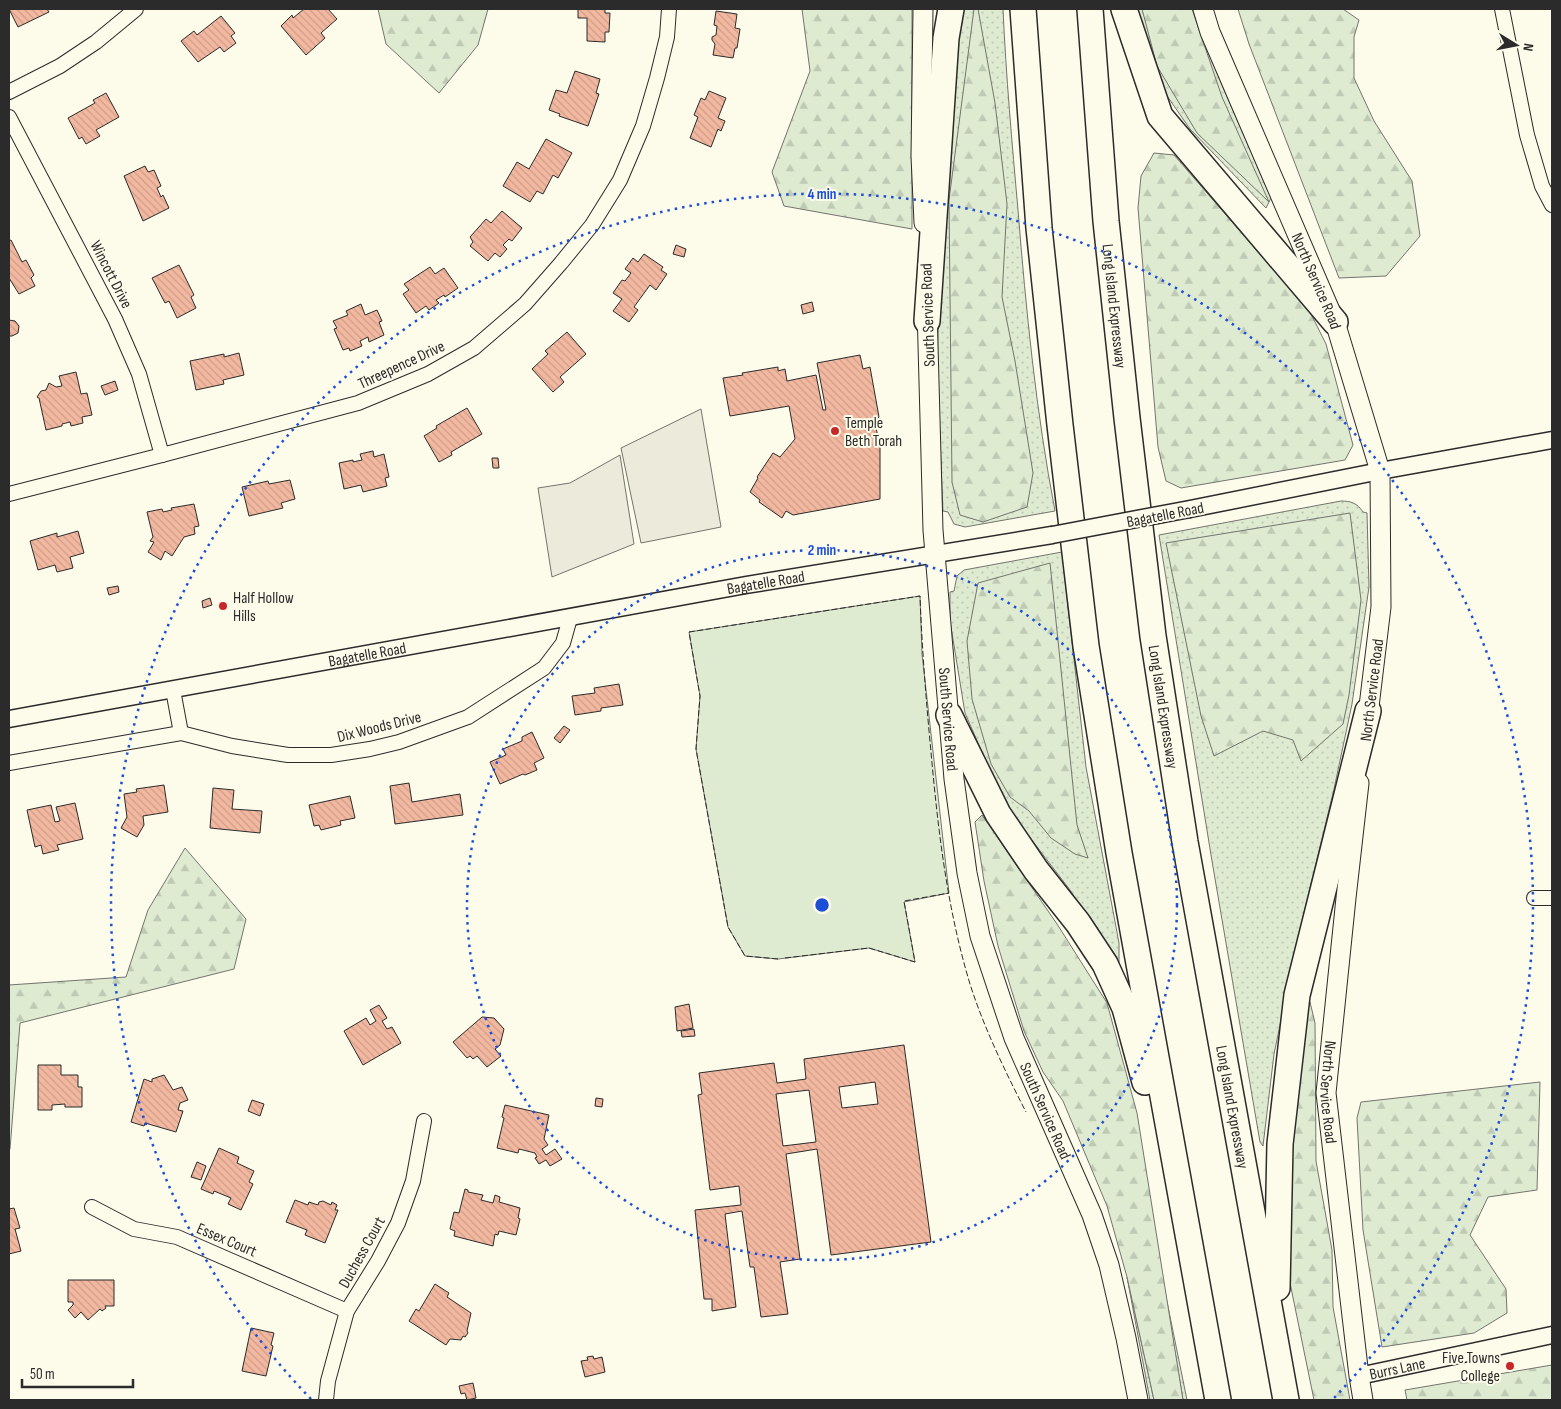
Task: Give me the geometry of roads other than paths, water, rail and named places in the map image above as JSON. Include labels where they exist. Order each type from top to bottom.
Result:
[{"type":"highway","points":[[928,321],[946,38],[951,9]]},
{"type":"highway","points":[[1023,9],[1039,228],[1086,646],[1119,853],[1218,1400]]},
{"type":"highway","name":"Long Island Expressway","points":[[1090,9],[1106,221],[1153,636],[1185,842],[1286,1400]]},
{"type":"highway","points":[[1124,9],[1160,116],[1335,322]]},
{"type":"highway","points":[[1277,1348],[1280,1144],[1297,995],[1368,711]]},
{"type":"highway","points":[[948,715],[998,814],[1036,870],[1078,923],[1105,964],[1125,1008],[1141,1065],[1210,1360]]},
{"type":"main road","name":"South Service Road","points":[[923,9],[921,156],[928,321],[933,530],[954,779],[967,874],[980,936],[1014,1038],[1092,1215],[1109,1265],[1138,1400]]},
{"type":"main road","name":"North Service Road","points":[[1203,9],[1210,32],[1335,322],[1380,471],[1381,607],[1346,898],[1326,1093],[1363,1400]]},
{"type":"street","points":[[9,92],[60,66],[96,42],[136,9]]},
{"type":"street","name":"Threepence Drive","points":[[9,494],[358,403],[428,374],[474,348],[525,304],[562,263],[592,225],[620,180],[643,126],[658,78],[667,37],[669,9]]},
{"type":"street","points":[[1502,9],[1527,135],[1542,186],[1552,205]]},
{"type":"street","name":"Wincott Drive","points":[[9,117],[115,319],[139,374],[162,455]]},
{"type":"street","name":"Bagatelle Road","points":[[9,719],[746,585],[1052,535],[1190,510],[1380,471],[1552,440]]},
{"type":"street","name":"Dix Woods Drive","points":[[9,763],[180,733],[232,746],[288,755],[331,755],[399,742],[468,717],[544,668],[563,643],[570,618]]},
{"type":"street","points":[[173,690],[180,733]]},
{"type":"street","points":[[1534,898],[1552,898]]},
{"type":"street","name":"Duchess Court","points":[[326,1400],[328,1381],[347,1310],[378,1261],[398,1223],[413,1181],[424,1120]]},
{"type":"street","name":"Essex Court","points":[[92,1208],[134,1229],[177,1237],[347,1310]]},
{"type":"street","name":"Burrs Lane","points":[[1359,1376],[1552,1335]]},
{"type":"place","name":"Temple Beth Torah","points":[[835,431]]},
{"type":"place","name":"Half Hollow Hills","points":[[223,606]]},
{"type":"place","name":"Five Towns College","points":[[1510,1366]]}]
